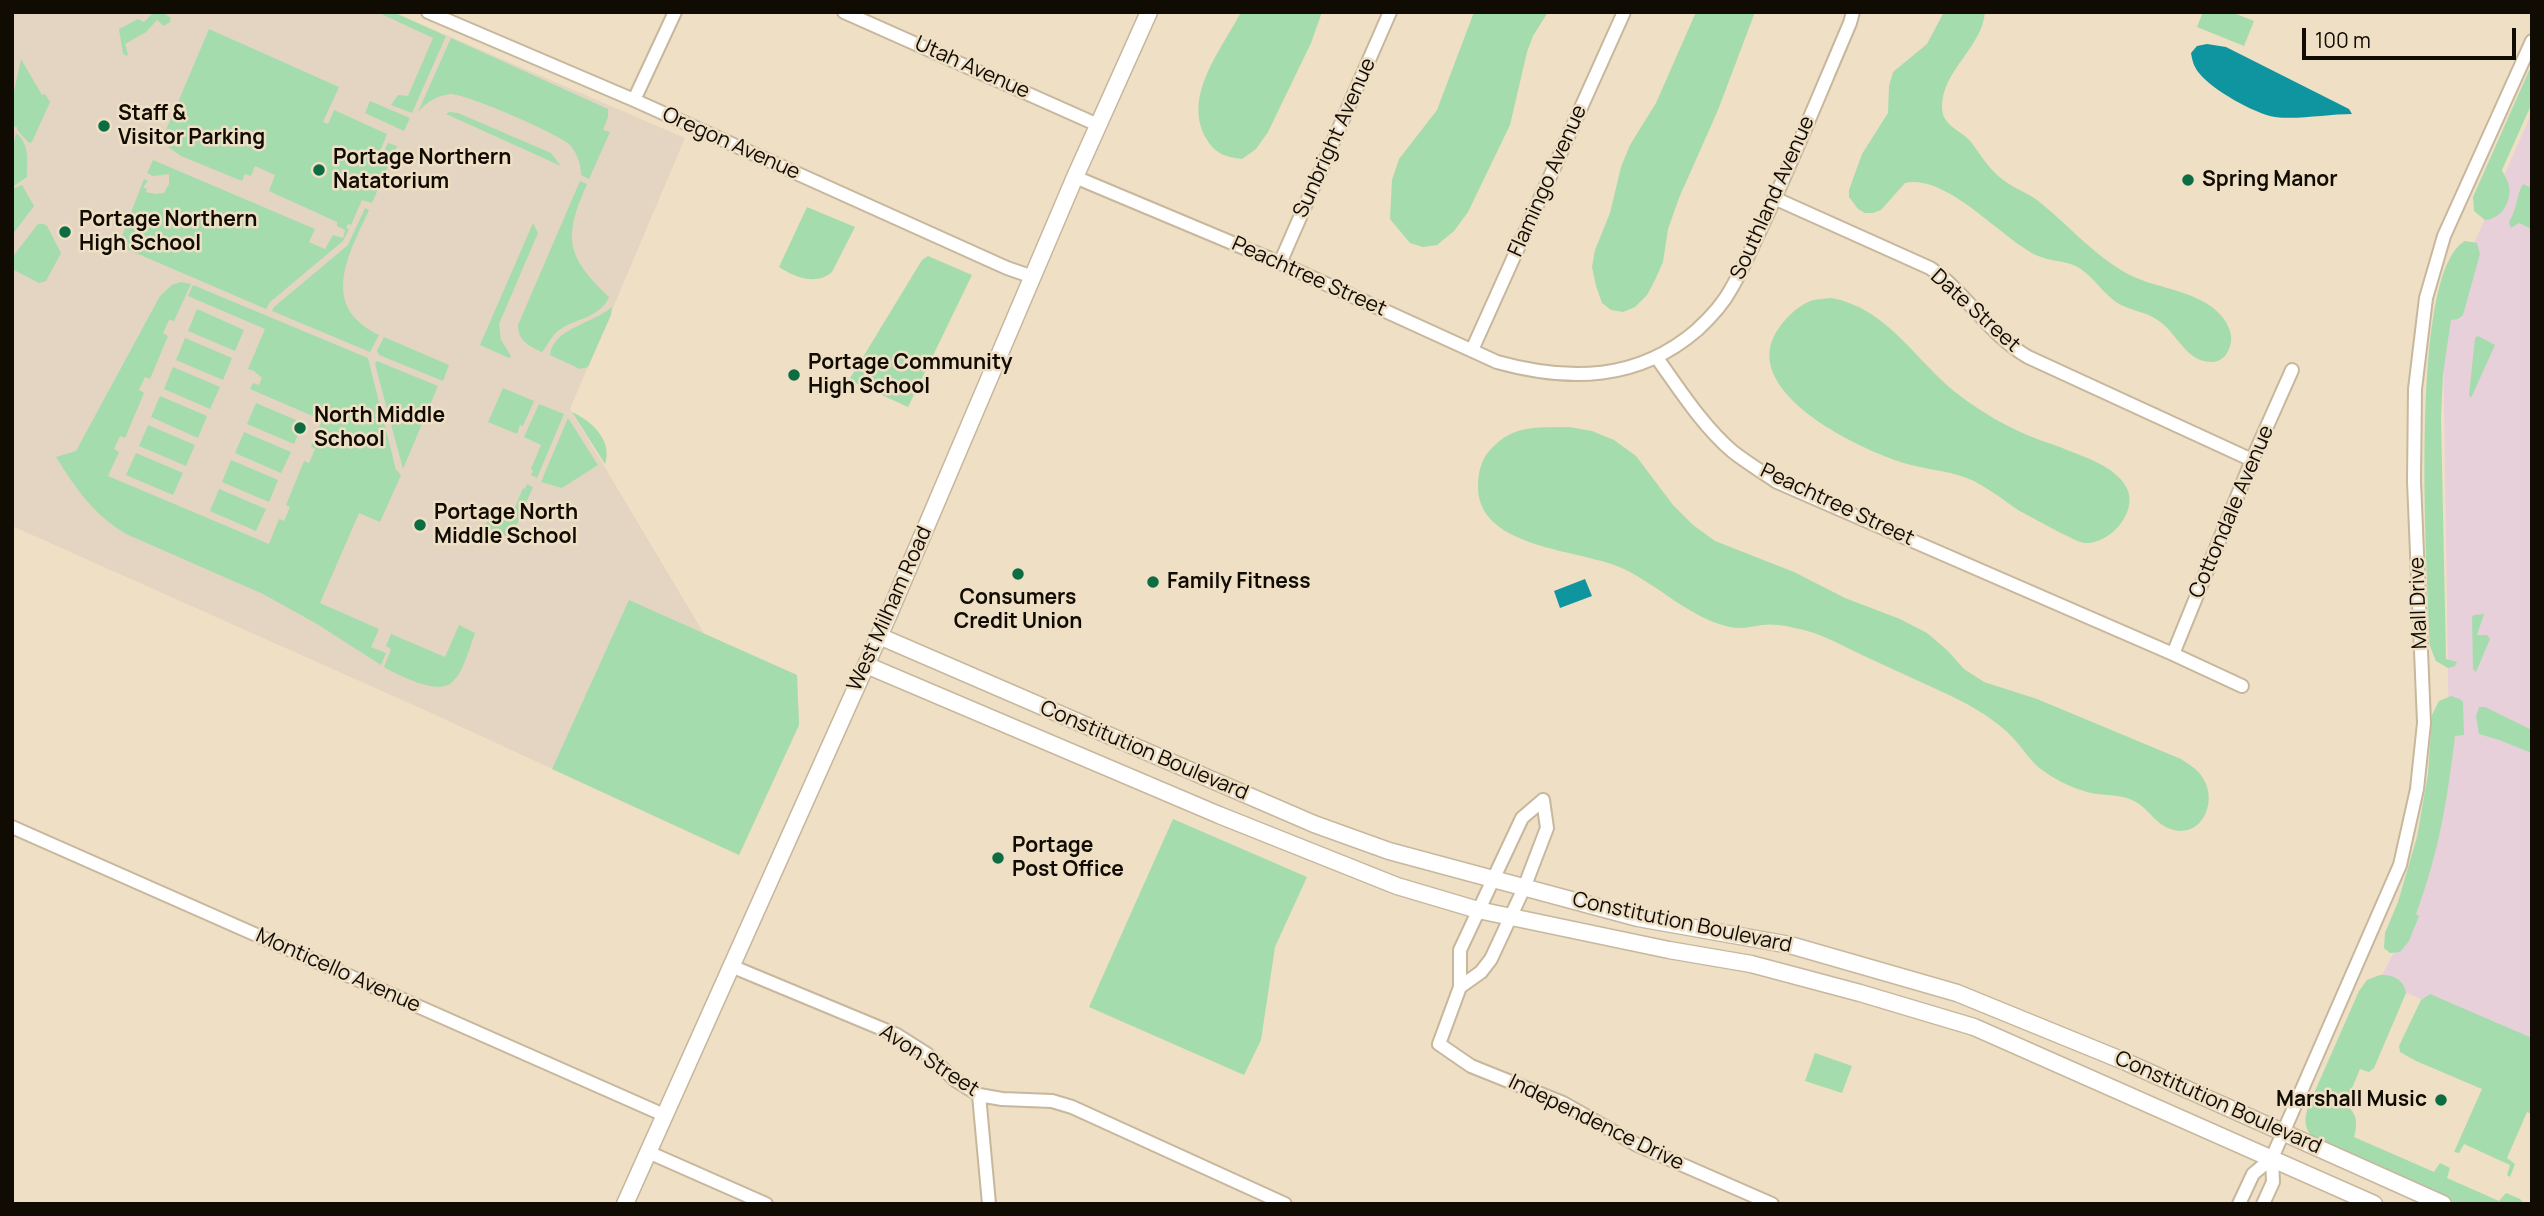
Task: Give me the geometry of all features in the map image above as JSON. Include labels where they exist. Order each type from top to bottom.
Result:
[{"type":"street","name":"Oregon Avenue","points":[[428,12],[634,100],[1007,268],[1033,277]]},
{"type":"street","points":[[634,100],[675,12]]},
{"type":"street","name":"Utah Avenue","points":[[844,12],[1098,125]]},
{"type":"street","name":"West Milham Road","points":[[625,1204],[880,636],[1075,177],[1149,12]]},
{"type":"street","name":"Sunbright Avenue","points":[[1280,263],[1390,12]]},
{"type":"street","name":"Flamingo Avenue","points":[[1472,350],[1624,12]]},
{"type":"street","name":"Southland Avenue","points":[[1657,358],[1709,319],[1730,291],[1774,198],[1853,12]]},
{"type":"street","name":"Mall Drive","points":[[2272,1158],[2400,865],[2417,789],[2424,723],[2414,481],[2415,389],[2426,298],[2444,236],[2532,41]]},
{"type":"street","name":"Peachtree Street","points":[[1075,177],[1280,263],[1497,362],[1527,370],[1579,374],[1631,369],[1657,358],[1713,433],[1732,451],[1777,482],[2242,686]]},
{"type":"street","name":"Date Street","points":[[1774,198],[1930,268],[1949,281],[2009,346],[2028,357],[2252,460]]},
{"type":"street","name":"Cottondale Avenue","points":[[2173,654],[2252,460],[2292,370]]},
{"type":"street","name":"Constitution Boulevard","points":[[880,636],[1314,824],[1389,851],[1638,918],[1790,945],[1957,993],[2079,1042],[2443,1204]]},
{"type":"street","name":"Constitution Boulevard","points":[[866,665],[1232,820],[1396,886],[1478,910],[1751,964],[1974,1027],[2374,1204]]},
{"type":"street","name":"Independence Drive","points":[[1460,987],[1481,972],[1490,959],[1524,888],[1547,828],[1543,800],[1522,818],[1460,950],[1460,987],[1440,1044],[1471,1066],[1563,1103],[1637,1145],[1772,1204]]},
{"type":"street","name":"Monticello Avenue","points":[[12,827],[664,1115]]},
{"type":"street","name":"Avon Street","points":[[731,966],[897,1035],[927,1054],[955,1080],[979,1095],[1002,1099],[1052,1101],[1072,1107],[1285,1204]]},
{"type":"street","points":[[979,1095],[989,1204]]},
{"type":"street","points":[[648,1152],[766,1204]]},
{"type":"street","points":[[2239,1204],[2253,1174],[2272,1158]]},
{"type":"street","points":[[2263,1204],[2273,1182],[2272,1158]]},
{"type":"shaded area","name":"North Middle School","points":[[12,12],[393,12],[685,138],[570,409],[706,637],[797,675],[799,725],[739,855],[429,712],[12,526]]},
{"type":"shaded area","points":[[2532,112],[2532,1047],[2379,981],[2408,925],[2449,741],[2443,333],[2465,264]]},
{"type":"green space","points":[[154,12],[162,12],[171,18],[170,22],[164,26],[157,20],[146,32],[125,44],[128,54],[123,54],[119,29],[138,19],[144,22]]},
{"type":"green space","points":[[377,12],[393,12],[446,36],[412,113],[391,105],[398,95],[408,96],[433,38]]},
{"type":"green space","points":[[1241,12],[1322,12],[1311,43],[1268,132],[1256,149],[1242,159],[1221,153],[1209,143],[1200,122],[1199,106],[1207,73]]},
{"type":"green space","points":[[1474,12],[1548,12],[1533,36],[1527,52],[1510,125],[1468,212],[1454,231],[1437,245],[1423,247],[1410,243],[1390,219],[1392,180],[1399,159],[1437,110]]},
{"type":"green space","points":[[1696,12],[1755,12],[1718,110],[1679,198],[1668,229],[1663,262],[1655,280],[1647,295],[1635,307],[1623,312],[1611,310],[1602,303],[1596,286],[1592,267],[1595,250],[1610,213],[1621,167],[1630,145],[1656,103]]},
{"type":"green space","points":[[1944,12],[1985,12],[1977,37],[1948,82],[1942,108],[1946,121],[1968,139],[2000,178],[2038,201],[2116,267],[2140,279],[2194,297],[2217,311],[2226,322],[2231,337],[2229,350],[2223,358],[2211,362],[2195,357],[2166,326],[2149,315],[2116,302],[2081,269],[2036,255],[1973,209],[1938,188],[1921,183],[1905,183],[1881,210],[1865,213],[1858,209],[1849,197],[1849,190],[1862,154],[1888,113],[1889,86],[1893,72],[1927,44]]},
{"type":"green space","points":[[2203,12],[2231,12],[2254,21],[2244,46],[2197,27]]},
{"type":"green space","points":[[209,29],[339,87],[323,122],[328,124],[334,110],[387,134],[377,159],[380,160],[388,143],[397,146],[372,203],[362,200],[351,225],[348,224],[346,228],[349,229],[343,241],[270,302],[266,309],[122,247],[120,241],[144,179],[148,181],[143,187],[147,189],[146,192],[155,194],[164,193],[169,184],[169,174],[153,176],[147,173],[153,160],[315,229],[309,242],[325,249],[333,235],[343,238],[345,230],[337,226],[337,222],[269,191],[275,175],[255,166],[251,176],[245,174],[242,181],[181,156],[161,142]]},
{"type":"green space","points":[[451,38],[608,109],[603,130],[610,132],[589,179],[581,175],[578,159],[570,145],[549,132],[492,107],[450,94],[432,100],[418,112]]},
{"type":"green space","points":[[21,59],[42,95],[45,94],[50,102],[32,142],[29,143],[17,127],[12,126],[12,101]]},
{"type":"green space","points":[[2532,64],[2532,103],[2502,170],[2508,184],[2509,198],[2496,217],[2485,220],[2474,211],[2473,197]]},
{"type":"green space","points":[[370,101],[410,118],[404,131],[365,113]]},
{"type":"green space","points":[[458,113],[551,153],[561,166],[446,114]]},
{"type":"green space","points":[[16,133],[26,147],[27,177],[12,187],[12,149]]},
{"type":"green space","points":[[580,181],[587,184],[574,219],[573,245],[584,270],[609,297],[594,314],[559,330],[542,352],[522,339],[518,325]]},
{"type":"green space","points":[[2523,184],[2532,188],[2532,229],[2519,223],[2511,228],[2509,222]]},
{"type":"green space","points":[[22,185],[34,206],[12,235],[12,189]]},
{"type":"green space","points":[[807,207],[855,227],[832,272],[820,279],[798,277],[779,267]]},
{"type":"green space","points":[[365,208],[369,210],[347,261],[344,294],[349,309],[360,323],[379,335],[370,352],[272,311],[348,245]]},
{"type":"green space","points":[[533,223],[538,233],[499,324],[501,340],[511,356],[509,358],[480,345]]},
{"type":"green space","points":[[38,224],[47,226],[61,253],[46,281],[39,283],[14,270],[14,255]]},
{"type":"green space","points":[[2465,241],[2477,243],[2480,254],[2463,315],[2451,320],[2443,374],[2441,418],[2446,659],[2457,662],[2455,666],[2448,668],[2436,661],[2430,646],[2425,430],[2428,366],[2435,308],[2447,265]]},
{"type":"green space","points":[[928,256],[972,275],[908,407],[849,380],[922,260]]},
{"type":"green space","points":[[181,282],[191,284],[174,321],[169,320],[163,333],[168,336],[150,379],[145,377],[139,390],[144,393],[125,438],[120,436],[114,449],[119,452],[108,476],[269,544],[279,519],[284,521],[290,507],[286,505],[304,461],[309,463],[315,449],[311,447],[322,420],[250,389],[253,383],[259,385],[262,378],[248,369],[265,329],[188,296],[193,285],[368,358],[396,470],[401,475],[380,522],[359,513],[320,603],[379,629],[371,647],[386,653],[381,665],[317,624],[263,594],[126,534],[86,500],[56,457],[76,451],[160,296],[172,285]]},
{"type":"green space","points":[[1831,298],[1851,304],[1885,324],[1943,382],[1985,413],[2023,433],[2091,460],[2114,473],[2129,494],[2129,504],[2121,524],[2104,538],[2094,542],[2081,542],[2018,510],[1974,481],[1907,464],[1867,449],[1843,437],[1798,406],[1781,388],[1771,368],[1772,341],[1785,320],[1797,309],[1810,301]]},
{"type":"green space","points":[[612,307],[588,367],[580,369],[550,355],[552,346],[558,339]]},
{"type":"green space","points":[[197,309],[244,330],[235,351],[188,331]]},
{"type":"green space","points":[[2478,336],[2495,345],[2471,398],[2469,395],[2475,338]]},
{"type":"green space","points":[[384,337],[449,365],[443,381],[379,355],[377,351]]},
{"type":"green space","points":[[185,338],[232,358],[223,380],[176,360]]},
{"type":"green space","points":[[377,361],[438,386],[403,469],[375,364]]},
{"type":"green space","points":[[173,367],[220,387],[210,409],[164,389]]},
{"type":"green space","points":[[503,388],[534,401],[517,434],[488,422]]},
{"type":"green space","points":[[160,396],[207,416],[198,438],[151,417]]},
{"type":"green space","points":[[256,403],[303,423],[294,444],[247,424]]},
{"type":"green space","points":[[539,404],[564,414],[537,478],[531,475],[531,469],[541,445],[524,437]]},
{"type":"green space","points":[[572,412],[587,421],[599,433],[606,447],[605,464]]},
{"type":"green space","points":[[568,418],[598,465],[562,488],[541,482]]},
{"type":"green space","points":[[148,425],[195,445],[186,466],[139,446]]},
{"type":"green space","points":[[1569,427],[1592,431],[1614,440],[1636,456],[1673,505],[1693,525],[1715,541],[1794,572],[1845,598],[1900,619],[1927,633],[1964,669],[1984,682],[2037,699],[2181,759],[2197,771],[2208,789],[2208,807],[2204,816],[2199,823],[2184,831],[2167,828],[2132,800],[2089,793],[2054,778],[2038,767],[2007,732],[1984,714],[1833,641],[1811,632],[1783,626],[1726,626],[1686,608],[1624,569],[1536,544],[1495,524],[1483,508],[1478,487],[1481,466],[1488,453],[1500,441],[1517,431]]},
{"type":"green space","points":[[244,432],[291,452],[281,473],[235,453]]},
{"type":"green space","points":[[136,453],[183,473],[173,495],[126,475]]},
{"type":"green space","points":[[231,460],[278,480],[269,502],[222,482]]},
{"type":"green space","points":[[527,484],[533,487],[511,538],[485,527],[494,505],[513,512]]},
{"type":"green space","points":[[219,489],[266,509],[256,531],[210,511]]},
{"type":"green space","points":[[629,600],[797,675],[799,725],[739,855],[552,769]]},
{"type":"green space","points":[[2484,614],[2477,635],[2487,635],[2490,639],[2476,672],[2473,669],[2472,617]]},
{"type":"green space","points":[[459,625],[475,633],[463,667],[451,683],[437,687],[427,685],[384,667],[391,649],[386,646],[391,634],[445,657]]},
{"type":"green space","points":[[2451,696],[2463,702],[2464,735],[2455,736],[2441,826],[2431,869],[2416,914],[2419,916],[2409,941],[2400,952],[2390,953],[2384,948],[2385,933],[2398,902],[2417,837],[2428,774],[2432,715],[2439,701]]},
{"type":"green space","points":[[2479,707],[2485,707],[2532,730],[2532,753],[2479,734],[2476,716]]},
{"type":"green space","points":[[1173,819],[1307,877],[1275,947],[1261,1040],[1244,1075],[1089,1007]]},
{"type":"green space","points":[[2380,975],[2397,978],[2406,993],[2374,1068],[2369,1072],[2360,1069],[2345,1105],[2355,1118],[2354,1137],[2434,1172],[2440,1163],[2450,1168],[2447,1178],[2499,1201],[2506,1193],[2525,1204],[2458,1204],[2319,1142],[2308,1131],[2308,1107],[2359,991],[2367,980]]},
{"type":"green space","points":[[2430,994],[2532,1038],[2532,1114],[2527,1112],[2507,1158],[2515,1164],[2510,1177],[2507,1175],[2510,1165],[2464,1144],[2459,1153],[2454,1152],[2482,1089],[2400,1052],[2399,1046],[2421,1000]]},
{"type":"green space","points":[[1815,1053],[1852,1066],[1842,1093],[1805,1081]]},
{"type":"water","points":[[2207,44],[2226,47],[2349,109],[2352,114],[2284,118],[2266,115],[2245,106],[2213,86],[2196,68],[2191,53],[2197,46]]},
{"type":"water","points":[[1585,579],[1592,596],[1560,608],[1554,591]]},
{"type":"place","name":"Staff & Visitor Parking","points":[[104,126]]},
{"type":"place","name":"Portage Northern Natatorium","points":[[319,170]]},
{"type":"place","name":"Spring Manor","points":[[2188,180]]},
{"type":"place","name":"Portage Northern High School","points":[[65,232]]},
{"type":"place","name":"Portage Community High School","points":[[794,375]]},
{"type":"place","name":"North Middle School","points":[[300,428]]},
{"type":"place","name":"Portage North Middle School","points":[[420,525]]},
{"type":"place","name":"Consumers Credit Union","points":[[1018,574]]},
{"type":"place","name":"Family Fitness","points":[[1153,582]]},
{"type":"place","name":"Portage Post Office","points":[[998,858]]},
{"type":"place","name":"Marshall Music","points":[[2441,1100]]}]
